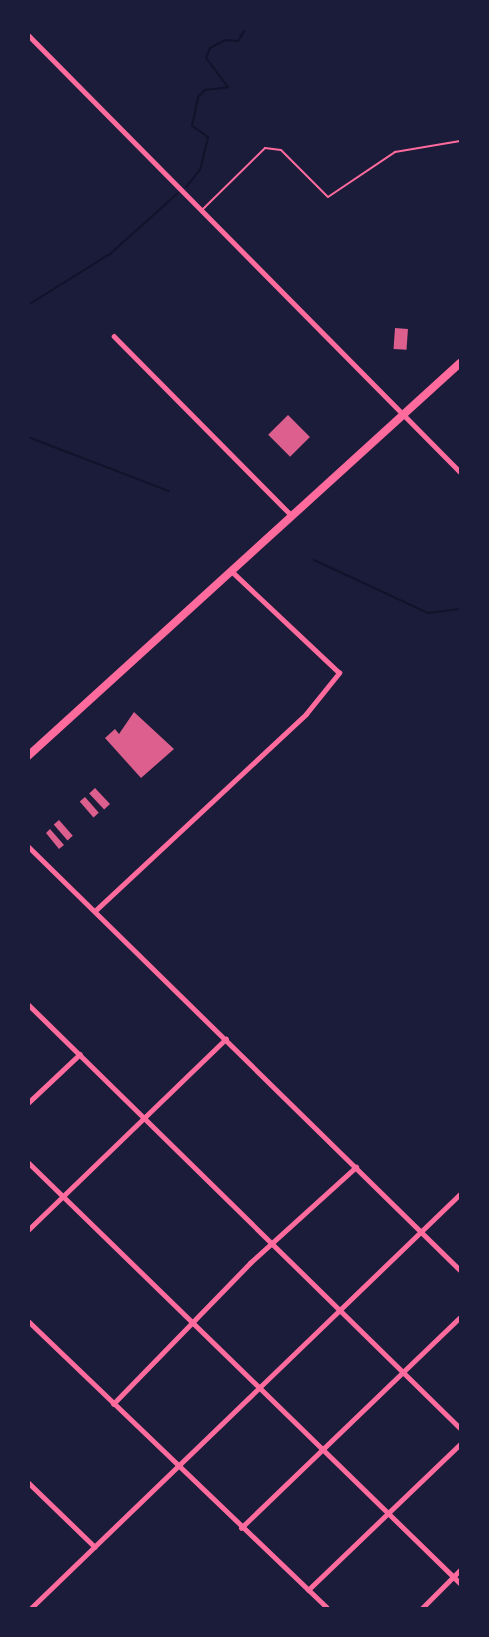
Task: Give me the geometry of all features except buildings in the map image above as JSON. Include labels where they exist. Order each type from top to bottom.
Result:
[{"type":"highway","points":[[28,756],[460,363]]},
{"type":"street","points":[[28,35],[460,472]]},
{"type":"street","points":[[114,336],[292,516]]},
{"type":"street","points":[[96,910],[306,714],[339,674],[232,572]]},
{"type":"street","points":[[28,846],[96,910],[460,1270]]},
{"type":"street","points":[[28,1004],[460,1428]]},
{"type":"street","points":[[28,1230],[226,1039]]},
{"type":"street","points":[[28,1103],[80,1054]]},
{"type":"street","points":[[28,1162],[460,1583]]},
{"type":"street","points":[[113,1404],[273,1244],[356,1167]]},
{"type":"street","points":[[31,1608],[179,1468],[260,1386],[460,1194]]},
{"type":"street","points":[[242,1528],[460,1317]]},
{"type":"street","points":[[28,1321],[327,1608]]},
{"type":"street","points":[[308,1590],[460,1444]]},
{"type":"street","points":[[29,1483],[95,1547]]},
{"type":"street","points":[[422,1608],[460,1570]]},
{"type":"lane","points":[[202,210],[265,148],[281,150],[328,197],[395,152],[460,141]]},
{"type":"waterway","points":[[186,187],[200,170],[208,137],[192,126],[198,97],[205,90],[228,87],[206,58],[210,48],[225,40],[238,41],[246,28]]},
{"type":"waterway","points":[[28,305],[110,254],[178,193]]},
{"type":"waterway","points":[[28,437],[169,491]]},
{"type":"waterway","points":[[314,560],[428,613],[460,609]]}]
